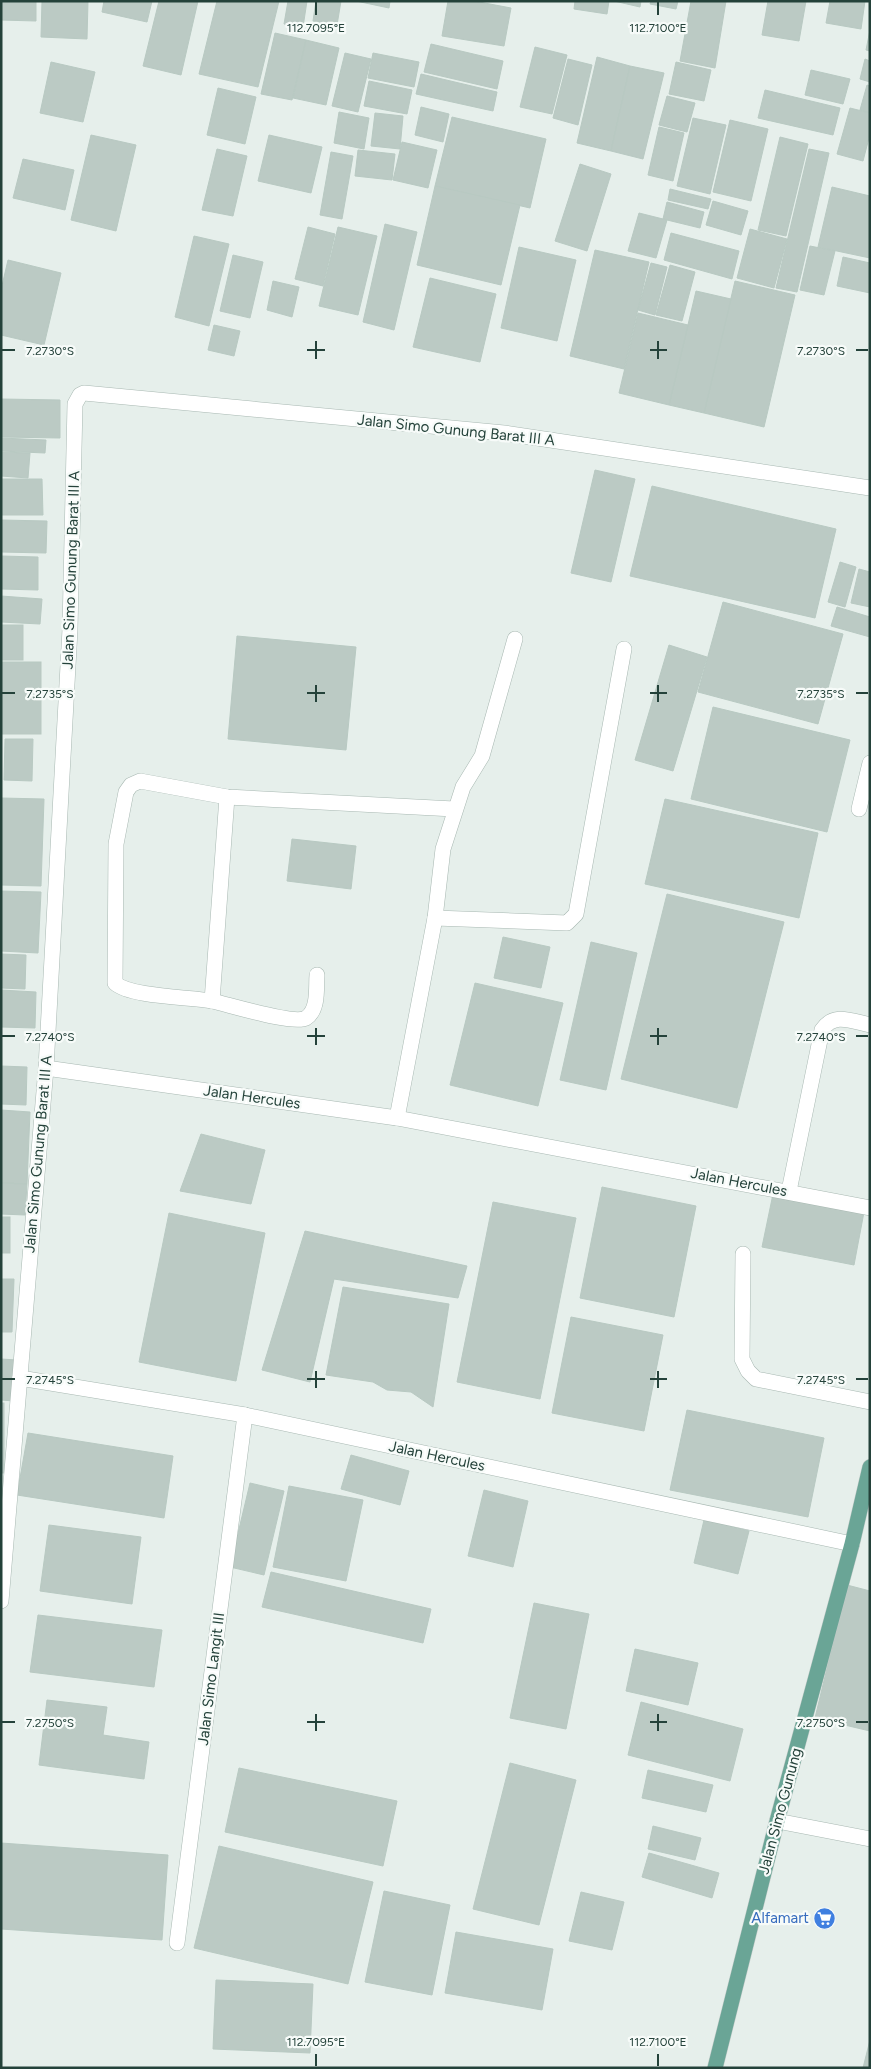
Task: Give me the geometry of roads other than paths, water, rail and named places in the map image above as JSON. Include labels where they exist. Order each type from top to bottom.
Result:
[{"type":"main road","name":"Jalan Simo Gunung","points":[[715,2068],[777,1821],[852,1544],[870,1467]]},
{"type":"street","name":"Jalan Simo Gunung Barat III A","points":[[1,1601],[46,1068],[70,629],[76,404],[80,395],[84,393],[504,432],[870,488]]},
{"type":"street","points":[[398,1118],[435,918],[443,849],[462,787],[482,756],[515,639]]},
{"type":"street","points":[[435,918],[567,923],[572,920],[576,914],[624,649]]},
{"type":"street","points":[[859,809],[870,763]]},
{"type":"street","points":[[317,975],[314,1010],[306,1018],[292,1020],[212,1001],[134,992],[120,988],[115,983],[116,844],[126,792],[131,784],[140,781],[227,797],[454,809]]},
{"type":"street","points":[[212,1001],[227,797]]},
{"type":"street","points":[[789,1191],[822,1030],[827,1022],[837,1018],[870,1025]]},
{"type":"street","name":"Jalan Hercules","points":[[46,1068],[398,1118],[789,1191],[870,1208]]},
{"type":"street","points":[[743,1254],[742,1359],[748,1371],[756,1379],[870,1402]]},
{"type":"street","name":"Jalan Hercules","points":[[20,1378],[245,1415],[852,1544]]},
{"type":"street","name":"Jalan Simo Langit III","points":[[177,1943],[245,1415]]},
{"type":"street","points":[[777,1821],[870,1839]]},
{"type":"place","name":"Alfamart","points":[[825,1918]]}]
